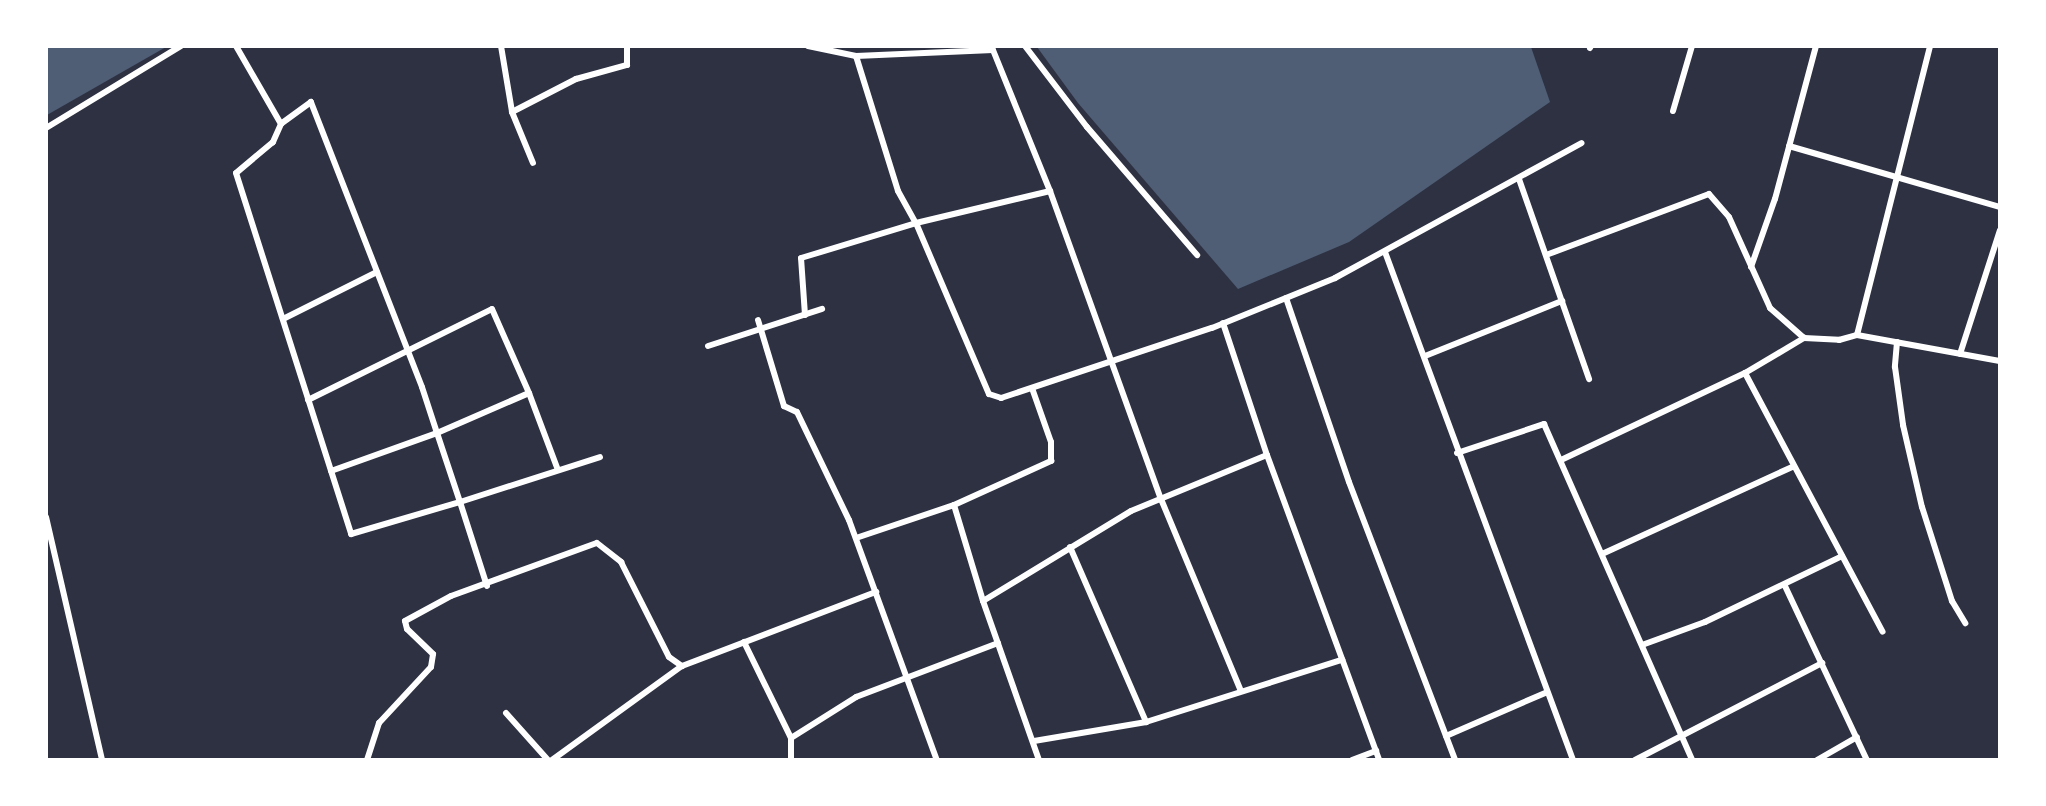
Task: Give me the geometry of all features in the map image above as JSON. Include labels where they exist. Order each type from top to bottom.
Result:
[{"type":"street","points":[[46,128],[181,46]]},
{"type":"street","points":[[236,46],[281,124]]},
{"type":"street","points":[[501,46],[513,112],[533,163]]},
{"type":"street","points":[[513,112],[576,79],[627,65],[627,46]]},
{"type":"street","points":[[808,46],[856,56],[993,50],[1050,191],[1161,499],[1241,691]]},
{"type":"street","points":[[1025,46],[1087,127],[1197,255]]},
{"type":"street","points":[[1673,111],[1692,46]]},
{"type":"street","points":[[1750,268],[1789,146],[1816,46]]},
{"type":"street","points":[[1857,335],[1930,46]]},
{"type":"street","points":[[856,56],[898,191],[916,224],[989,394],[1001,398],[1223,323],[1286,298],[1385,252],[1582,143]]},
{"type":"street","points":[[487,586],[460,502],[437,433],[408,350],[311,102],[281,124],[273,142],[236,173],[351,534],[460,502],[600,457]]},
{"type":"street","points":[[1789,146],[2000,207]]},
{"type":"street","points":[[1519,179],[1589,379]]},
{"type":"street","points":[[805,315],[801,258],[916,224],[1050,191]]},
{"type":"street","points":[[1546,255],[1709,194],[1729,217],[1750,268],[1770,308],[1804,338]]},
{"type":"street","points":[[1960,354],[2000,230]]},
{"type":"street","points":[[1385,252],[1425,356],[1457,453],[1573,759]]},
{"type":"street","points":[[283,319],[377,272]]},
{"type":"street","points":[[1286,298],[1349,482],[1455,759]]},
{"type":"street","points":[[1425,356],[1562,302]]},
{"type":"street","points":[[308,400],[492,309],[530,393],[558,470]]},
{"type":"street","points":[[708,346],[822,309]]},
{"type":"street","points":[[758,320],[784,406],[797,412],[856,538],[937,759]]},
{"type":"street","points":[[1223,323],[1266,455],[1379,759]]},
{"type":"street","points":[[1561,460],[1745,373],[1804,338],[1839,340],[1857,335],[2000,361]]},
{"type":"street","points":[[1897,342],[1895,366],[1903,425],[1919,495],[1952,601],[1965,623]]},
{"type":"street","points":[[1745,373],[1883,632]]},
{"type":"street","points":[[856,538],[954,505],[1051,461],[1051,442],[1032,388]]},
{"type":"street","points":[[331,471],[437,433],[530,393]]},
{"type":"street","points":[[1457,453],[1544,424],[1692,759]]},
{"type":"street","points":[[983,601],[1131,511],[1266,455]]},
{"type":"street","points":[[1602,554],[1794,466]]},
{"type":"street","points":[[954,505],[983,601],[1039,759]]},
{"type":"street","points":[[46,517],[102,759]]},
{"type":"street","points":[[367,759],[379,723],[431,667],[433,654],[406,629],[405,621],[451,596],[487,586],[597,543],[621,562],[669,657],[682,666]]},
{"type":"street","points":[[1070,547],[1146,722]]},
{"type":"street","points":[[1642,645],[1785,586],[1842,556]]},
{"type":"street","points":[[1785,586],[1866,759]]},
{"type":"street","points":[[552,759],[682,666],[876,592]]},
{"type":"street","points":[[744,642],[791,738],[791,759]]},
{"type":"street","points":[[791,738],[856,697],[998,643]]},
{"type":"street","points":[[1034,741],[1146,722],[1342,660]]},
{"type":"street","points":[[1635,759],[1822,663]]},
{"type":"street","points":[[1446,735],[1547,692]]},
{"type":"street","points":[[506,713],[548,759]]},
{"type":"street","points":[[1817,759],[1857,737]]},
{"type":"street","points":[[1352,759],[1376,751]]},
{"type":"water","points":[[47,46],[166,46],[166,47],[47,115]]},
{"type":"water","points":[[1037,47],[1531,47],[1550,102],[1349,242],[1238,289],[1078,103]]}]
